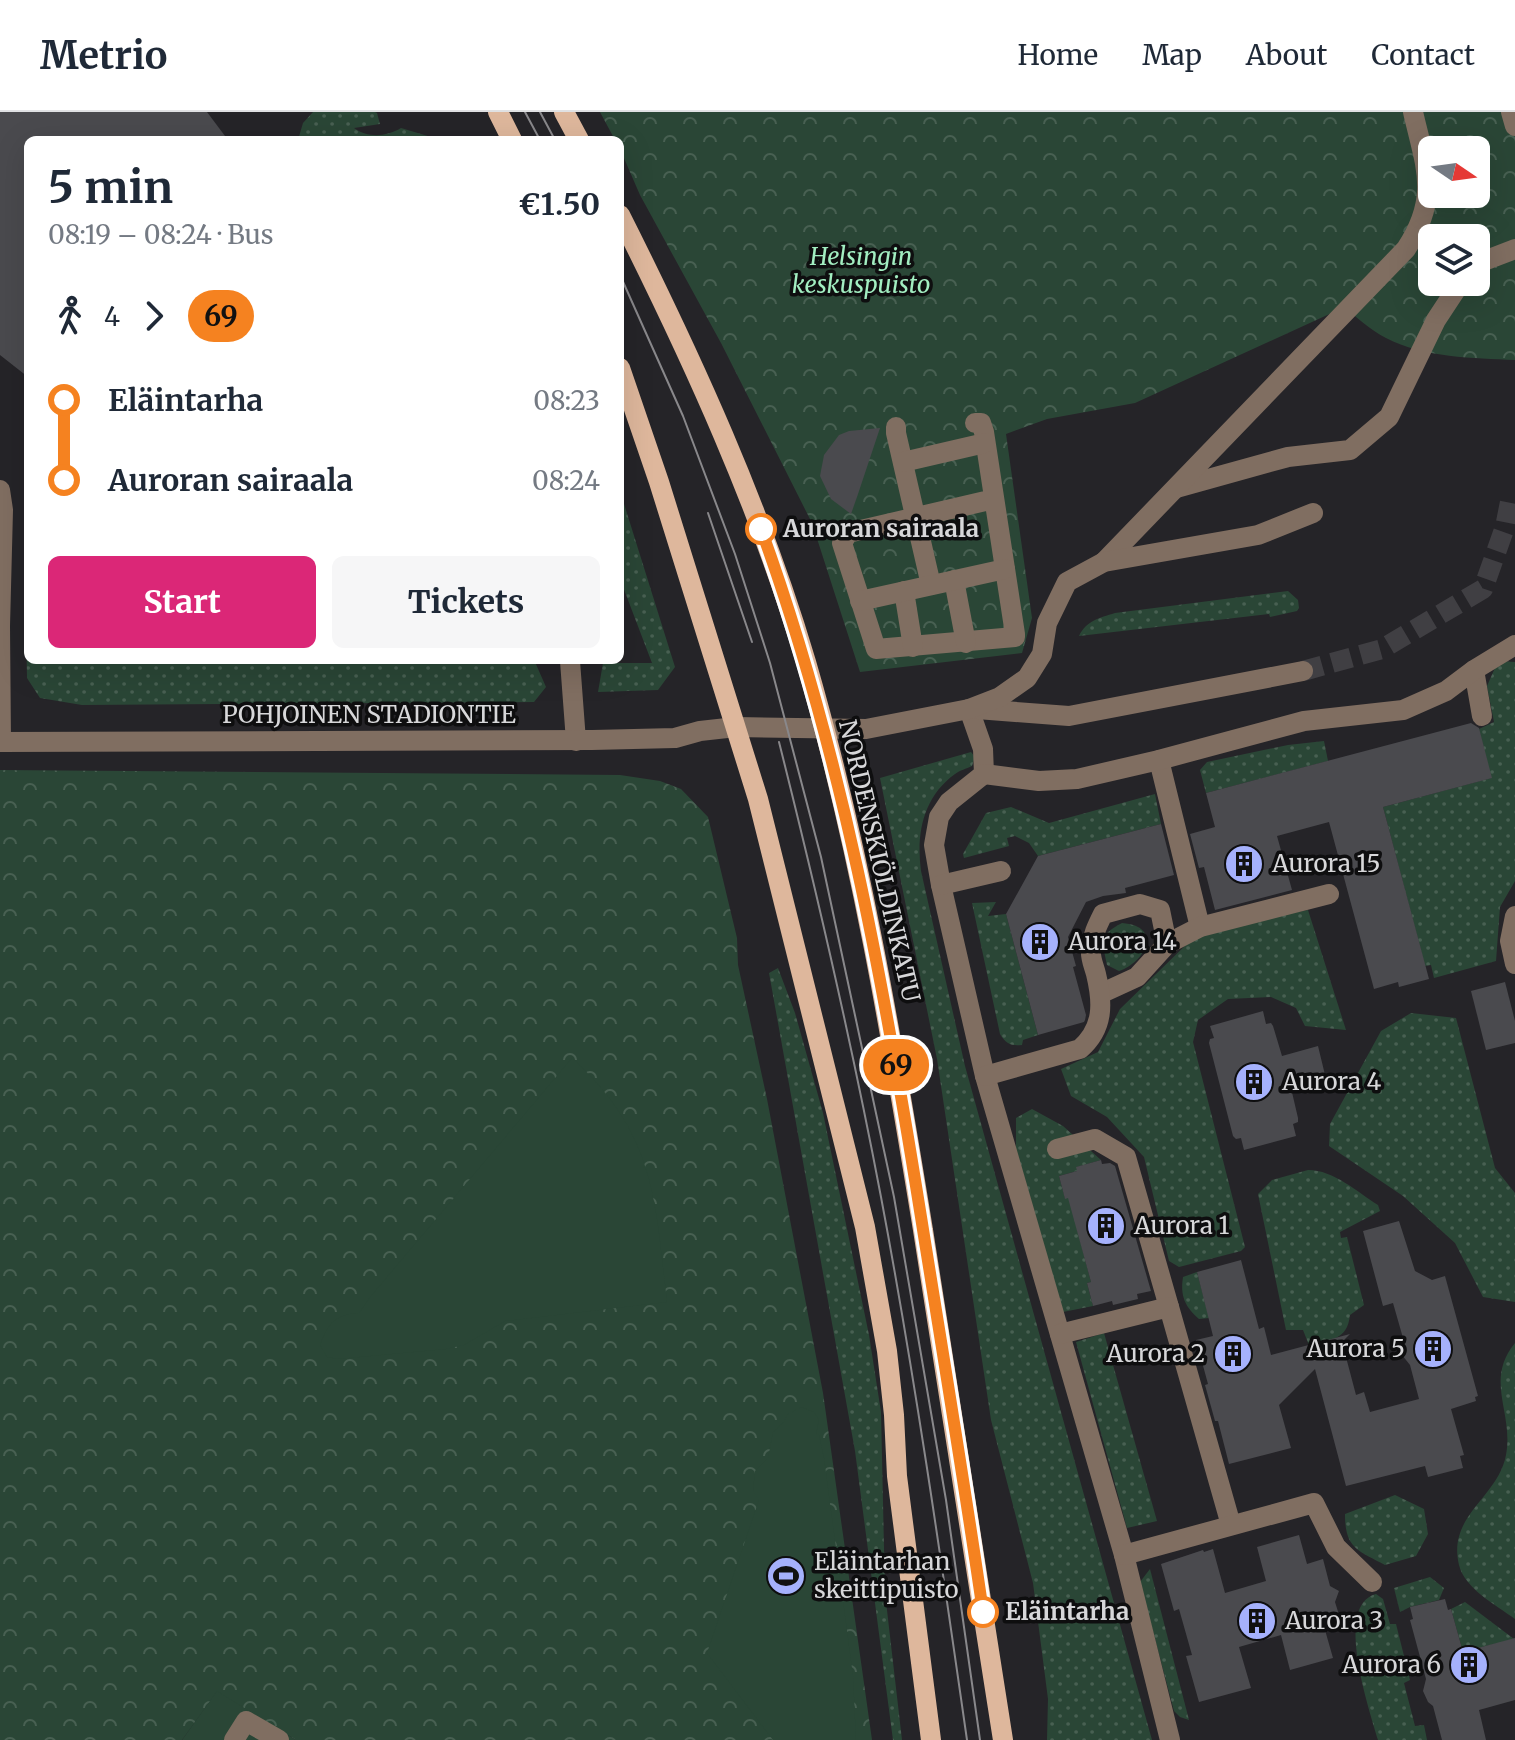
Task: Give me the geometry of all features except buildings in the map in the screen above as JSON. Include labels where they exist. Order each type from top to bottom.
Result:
[{"type":"main road","points":[[498,112],[510,136]]},
{"type":"main road","points":[[564,112],[577,136]]},
{"type":"main road","name":"NORDENSKIÖLDINKATU","points":[[624,223],[678,330],[725,436],[780,581],[824,730],[882,982],[1003,1740]]},
{"type":"main road","points":[[624,380],[736,727],[788,913],[865,1227],[887,1351],[897,1476],[931,1740]]},
{"type":"street","points":[[969,709],[1000,697],[1027,678],[1042,654],[1047,623],[1067,582],[1104,562],[1406,249],[1421,226],[1429,179],[1413,112]]},
{"type":"street","points":[[1511,112],[1515,126]]},
{"type":"street","points":[[1490,259],[1515,249]]},
{"type":"street","points":[[1176,488],[1288,457],[1350,450],[1389,417],[1436,320],[1452,296]]},
{"type":"street","points":[[975,423],[981,423],[1001,489],[1005,569],[1015,637],[876,649],[842,543],[843,537],[1001,489]]},
{"type":"street","points":[[896,427],[931,585]]},
{"type":"street","points":[[903,462],[985,443]]},
{"type":"street","points":[[0,490],[3,510],[1,742]]},
{"type":"street","points":[[1104,562],[1258,535],[1313,513]]},
{"type":"street","points":[[860,601],[1005,569]]},
{"type":"street","points":[[954,580],[966,643]]},
{"type":"street","points":[[904,591],[913,647]]},
{"type":"street","points":[[1170,1740],[1124,1555],[985,1076],[941,885],[934,845],[939,817],[949,802],[984,774],[1039,781],[1077,779],[1304,721],[1403,710],[1446,691],[1515,645]]},
{"type":"street","points":[[570,664],[576,741]]},
{"type":"street","points":[[1474,670],[1482,716]]},
{"type":"street","points":[[969,709],[1069,716],[1303,671]]},
{"type":"street","points":[[969,709],[983,749],[984,774]]},
{"type":"street","name":"POHJOINEN STADIONTIE","points":[[1,742],[576,741],[675,738],[700,731],[736,727],[866,729],[969,709]]},
{"type":"street","points":[[1159,760],[1200,927]]},
{"type":"street","points":[[941,885],[1001,871]]},
{"type":"street","points":[[1100,994],[1137,977],[1167,944],[1200,927],[1329,894]]},
{"type":"street","points":[[985,1076],[1080,1049],[1090,1040],[1101,1014],[1100,994],[1090,952],[1094,931],[1103,914],[1140,904],[1160,910],[1167,944]]},
{"type":"street","points":[[1515,916],[1510,941],[1515,964]]},
{"type":"street","points":[[1057,1149],[1095,1139],[1126,1157],[1231,1525]]},
{"type":"street","points":[[1060,1334],[1169,1307]]},
{"type":"street","points":[[1124,1555],[1314,1503],[1336,1547],[1372,1582]]},
{"type":"street","points":[[234,1740],[246,1721],[279,1740]]},
{"type":"green space","points":[[313,112],[375,112],[380,124],[354,128],[377,135],[401,128],[428,136],[299,136],[303,123]]},
{"type":"green space","name":"Helsingin keskuspuisto","points":[[600,112],[1515,112],[1515,360],[1449,356],[1416,350],[1380,335],[1341,305],[1336,311],[1135,403],[1047,419],[1006,434],[1032,618],[1022,653],[860,672],[812,523],[721,343],[640,195],[624,158],[624,136],[613,136]]},
{"type":"green space","points":[[624,504],[675,667],[658,690],[598,692],[603,664],[652,663],[624,590]]},
{"type":"green space","points":[[1288,591],[1298,600],[1297,611],[1270,617],[1269,614],[1079,636],[1089,623],[1115,613]]},
{"type":"green space","points":[[1498,661],[1515,662],[1515,881],[1500,907],[1496,961],[1434,978],[1431,965],[1425,966],[1383,807],[1491,778],[1479,729],[1494,722],[1487,686]]},
{"type":"green space","points":[[27,664],[536,664],[546,687],[534,702],[82,705],[40,698],[27,678]]},
{"type":"green space","points":[[1324,741],[1328,761],[1206,793],[1200,770],[1207,762],[1288,745]]},
{"type":"green space","points":[[971,752],[975,757],[972,766],[944,783],[929,805],[921,830],[921,871],[965,1066],[1152,1740],[1047,1740],[1048,1699],[1033,1583],[991,1420],[937,1059],[880,778]]},
{"type":"green space","points":[[0,770],[620,775],[660,781],[681,789],[708,817],[737,938],[738,965],[823,1393],[872,1740],[296,1740],[217,1692],[182,1740],[0,1740]]},
{"type":"green space","points":[[1155,794],[1161,824],[1038,856],[1029,843],[1015,836],[1007,838],[1009,846],[964,858],[963,854],[986,813],[1011,807],[1049,823]]},
{"type":"green space","points":[[996,902],[988,916],[1006,914],[1038,1035],[1023,1040],[1022,1045],[1009,1044],[1000,1034],[972,903]]},
{"type":"green space","points":[[1308,910],[1346,1030],[1305,1026],[1296,1008],[1271,997],[1228,999],[1198,1020],[1193,1042],[1245,1247],[1241,1251],[1179,1267],[1169,1261],[1144,1157],[1107,1117],[1071,1096],[1061,1069],[1098,1052],[1120,1009],[1192,939],[1233,925]]},
{"type":"green space","points":[[1122,923],[1143,931],[1146,945],[1136,961],[1119,971],[1107,965],[1103,944],[1105,935]]},
{"type":"green space","points":[[778,968],[795,1013],[823,1113],[869,1335],[881,1412],[885,1593],[902,1740],[893,1740],[855,1451],[769,973]]},
{"type":"green space","points":[[1411,1013],[1456,1018],[1495,1168],[1515,1193],[1515,1302],[1483,1297],[1455,1243],[1403,1196],[1329,1146],[1330,1124],[1381,1031]]},
{"type":"green space","points":[[572,1058],[620,1113],[646,1169],[659,1230],[667,1302],[505,1321],[464,1345],[446,1349],[338,1359],[327,1357],[320,1345],[330,1326],[344,1315],[359,1313]]},
{"type":"green space","points":[[1032,1109],[1063,1126],[1101,1160],[1059,1176],[1065,1198],[1069,1198],[1091,1282],[1087,1283],[1093,1306],[1063,1312],[1016,1149],[1016,1118]]},
{"type":"green space","points":[[1308,1170],[1327,1174],[1345,1183],[1378,1205],[1380,1211],[1340,1232],[1341,1238],[1347,1237],[1364,1305],[1350,1315],[1345,1330],[1337,1338],[1309,1345],[1303,1330],[1286,1330],[1258,1194],[1272,1180]]},
{"type":"green space","points":[[1197,1272],[1209,1318],[1199,1319],[1190,1310],[1183,1295],[1183,1277]]},
{"type":"green space","points":[[1104,1333],[1157,1521],[1127,1528],[1076,1342]]},
{"type":"green space","points":[[1515,1343],[1515,1619],[1468,1582],[1459,1565],[1457,1548],[1466,1520],[1494,1483],[1506,1455],[1502,1370]]},
{"type":"green space","name":"Eläintarhan skeittipuisto","points":[[801,1407],[814,1412],[819,1420],[816,1434],[819,1435],[824,1458],[853,1676],[856,1740],[773,1740],[707,1653],[759,1500],[753,1491],[755,1471],[768,1458],[773,1432],[787,1415]]},
{"type":"green space","points":[[1395,1495],[1424,1509],[1428,1534],[1416,1556],[1385,1565],[1354,1547],[1347,1534],[1345,1514]]},
{"type":"green space","points":[[1150,1569],[1189,1720],[1174,1711],[1140,1582]]},
{"type":"green space","points":[[1430,1577],[1444,1588],[1439,1600],[1400,1612],[1394,1588]]},
{"type":"green space","points":[[1376,1594],[1383,1599],[1390,1624],[1396,1624],[1410,1680],[1404,1683],[1415,1726],[1424,1725],[1427,1740],[1378,1740],[1363,1684],[1356,1637],[1357,1617],[1363,1602]]},
{"type":"green space","points":[[1465,1602],[1514,1639],[1463,1652],[1451,1609]]},
{"type":"green space","points":[[217,1691],[296,1740],[182,1740]]},
{"type":"tunnel","points":[[1303,671],[1382,649],[1483,589],[1505,527],[1511,497]]},
{"type":"tram line","points":[[525,112],[538,136]]},
{"type":"tram line","points":[[540,112],[553,136]]},
{"type":"tram line","points":[[624,284],[683,416],[735,554],[770,663],[821,857],[894,1197],[946,1500],[980,1740]]},
{"type":"tram line","points":[[708,513],[752,642]]},
{"type":"tram line","points":[[779,742],[833,969],[881,1197],[916,1400],[967,1740]]},
{"type":"bus line","name":"69","points":[[761,529],[797,635],[824,730],[882,982],[983,1612]]},
{"type":"place","name":"Auroran sairaala","points":[[761,529]]},
{"type":"place","name":"Aurora 15","points":[[1244,864]]},
{"type":"place","name":"Aurora 14","points":[[1040,942]]},
{"type":"place","name":"Aurora 4","points":[[1254,1082]]},
{"type":"place","name":"Aurora 1","points":[[1106,1226]]},
{"type":"place","name":"Aurora 5","points":[[1433,1349]]},
{"type":"place","name":"Aurora 2","points":[[1233,1354]]},
{"type":"place","name":"Eläintarhan skeittipuisto","points":[[786,1576]]},
{"type":"place","name":"Eläintarha","points":[[983,1612]]},
{"type":"place","name":"Aurora 3","points":[[1257,1621]]},
{"type":"place","name":"Aurora 6","points":[[1469,1665]]}]
